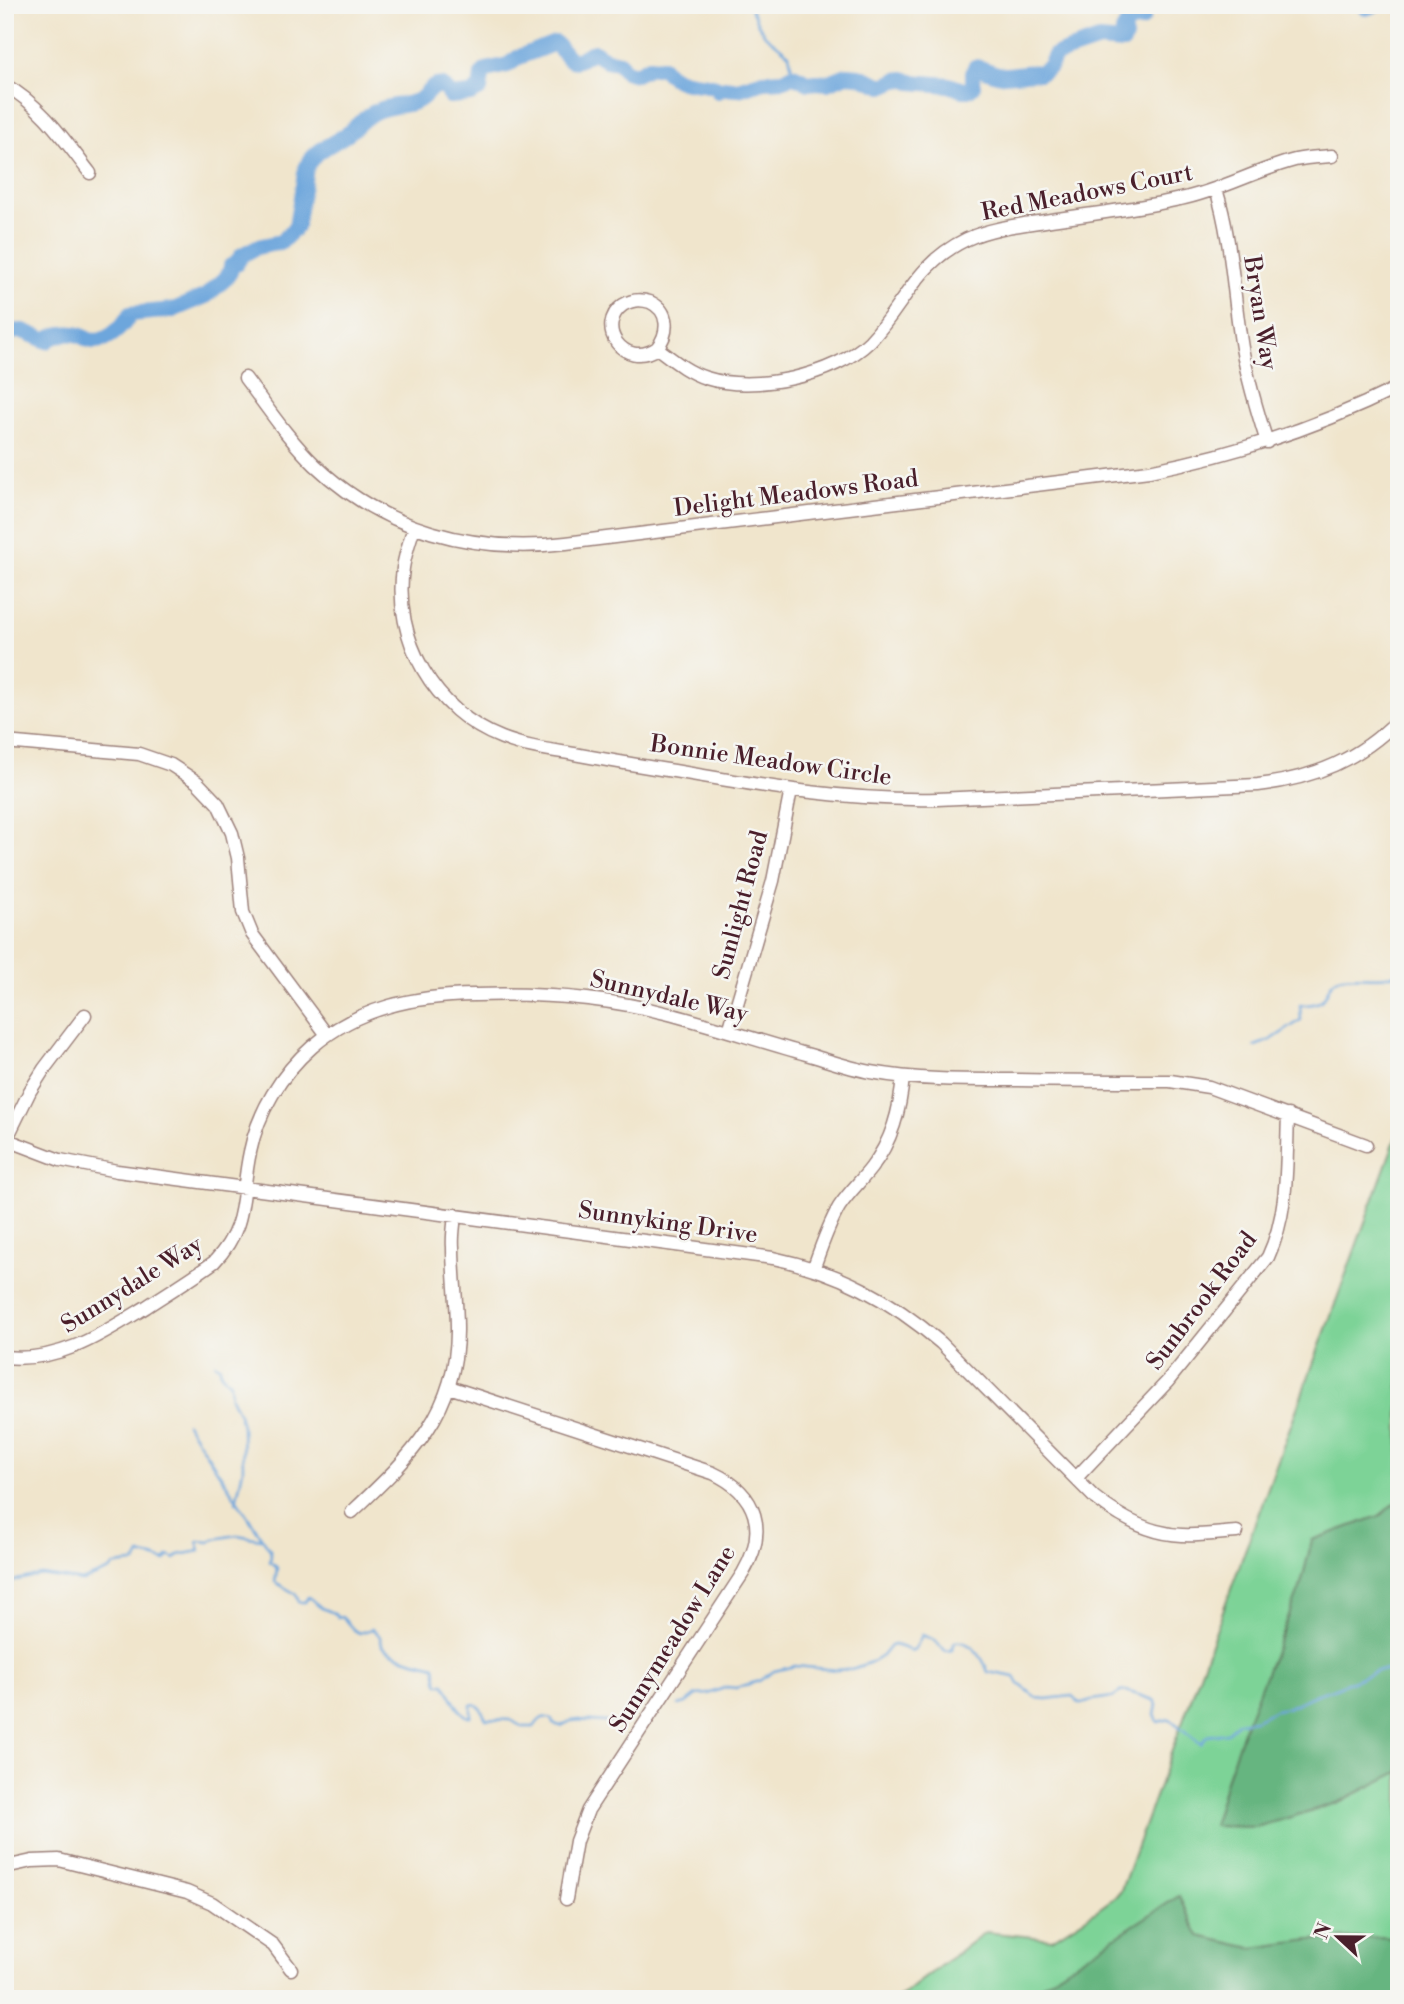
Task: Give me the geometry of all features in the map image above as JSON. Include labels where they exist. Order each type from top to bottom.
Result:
[{"type":"street","points":[[5,85],[42,113],[90,173]]},
{"type":"street","name":"Red Meadows Court","points":[[657,348],[693,373],[718,382],[750,384],[811,374],[860,350],[882,326],[924,269],[951,248],[968,239],[1005,227],[1155,205],[1216,189],[1294,160],[1332,156]]},
{"type":"street","name":"Bryan Way","points":[[1216,189],[1225,226],[1248,379],[1267,442]]},
{"type":"street","points":[[636,300],[645,300],[662,312],[666,330],[664,340],[657,348],[641,355],[625,351],[619,346],[614,339],[612,324],[620,308],[636,300]]},
{"type":"street","name":"Delight Meadows Road","points":[[245,378],[303,453],[330,479],[355,496],[385,515],[414,527],[460,541],[510,546],[546,546],[1096,478],[1193,462],[1267,442],[1350,410],[1399,387]]},
{"type":"street","name":"Bonnie Meadow Circle","points":[[414,527],[403,567],[402,599],[407,632],[415,656],[430,682],[467,719],[502,738],[532,747],[790,790],[900,800],[1258,785],[1292,780],[1339,763],[1368,746],[1399,719]]},
{"type":"street","points":[[5,743],[139,754],[171,765],[197,782],[218,804],[232,833],[238,858],[243,912],[252,934],[327,1035]]},
{"type":"street","name":"Sunlight Road","points":[[729,1031],[773,881],[790,790]]},
{"type":"street","name":"Sunnydale Way","points":[[5,1357],[48,1356],[83,1344],[214,1262],[232,1239],[243,1210],[255,1134],[271,1096],[296,1063],[327,1035],[358,1016],[394,1004],[435,997],[540,994],[598,1000],[664,1013],[844,1065],[903,1077],[942,1080],[1190,1083],[1209,1087],[1366,1144]]},
{"type":"street","points":[[5,1140],[44,1069],[85,1015]]},
{"type":"street","points":[[814,1267],[841,1204],[871,1168],[891,1135],[901,1102],[903,1077]]},
{"type":"street","name":"Sunbrook Road","points":[[1076,1478],[1168,1381],[1268,1257],[1284,1208],[1288,1115]]},
{"type":"street","name":"Sunnyking Drive","points":[[5,1140],[79,1164],[117,1171],[773,1258],[814,1267],[841,1277],[918,1323],[942,1343],[1106,1507],[1140,1526],[1173,1535],[1237,1532]]},
{"type":"street","points":[[352,1512],[409,1456],[431,1426],[449,1387],[456,1358],[457,1331],[453,1247],[455,1215]]},
{"type":"street","name":"Sunnymeadow Lane","points":[[449,1387],[713,1473],[743,1492],[755,1522],[756,1542],[747,1566],[588,1810],[576,1841],[566,1899]]},
{"type":"street","points":[[5,1867],[32,1861],[59,1860],[187,1892],[212,1903],[273,1945],[291,1969]]},
{"type":"green space","points":[[1399,1129],[1399,1999],[897,1999],[985,1932],[1052,1939],[1096,1911],[1121,1890]]},
{"type":"green space","points":[[1399,1500],[1399,1772],[1339,1802],[1291,1817],[1256,1827],[1213,1826],[1243,1731],[1300,1588],[1312,1540],[1379,1516]]},
{"type":"green space","points":[[1179,1896],[1199,1936],[1252,1948],[1310,1940],[1384,1937],[1399,1940],[1399,1999],[1020,1999]]},
{"type":"waterway","points":[[749,5],[765,35],[789,54],[793,75]]},
{"type":"waterway","points":[[5,332],[23,331],[47,341],[66,334],[79,335],[89,340],[102,340],[118,329],[130,314],[173,310],[206,296],[225,279],[231,266],[236,264],[242,255],[257,247],[281,242],[296,227],[309,162],[366,117],[383,108],[417,101],[438,86],[443,86],[450,96],[470,94],[480,89],[482,75],[486,70],[508,65],[519,57],[555,43],[574,61],[595,52],[606,60],[619,62],[625,71],[636,74],[649,67],[662,67],[675,78],[716,87],[718,91],[725,88],[738,89],[764,81],[784,80],[793,75],[809,83],[827,83],[847,75],[859,76],[883,86],[904,79],[968,90],[973,86],[975,67],[1000,75],[1040,73],[1050,66],[1055,55],[1099,40],[1123,42],[1123,31],[1129,21],[1141,20],[1143,11],[1150,5]]},
{"type":"waterway","points":[[1363,5],[1366,8],[1374,5]]},
{"type":"waterway","points":[[1255,1046],[1271,1040],[1301,1020],[1300,1005],[1319,1002],[1336,980],[1350,976],[1379,977],[1399,972]]},
{"type":"waterway","points":[[215,1363],[230,1383],[231,1397],[242,1426],[243,1469],[236,1502]]},
{"type":"waterway","points":[[186,1423],[270,1550],[270,1562],[277,1568],[275,1582],[296,1594],[299,1602],[305,1602],[308,1597],[338,1618],[342,1617],[359,1633],[372,1629],[379,1636],[382,1646],[394,1654],[435,1666],[439,1684],[445,1684],[457,1707],[468,1717],[471,1716],[471,1705],[475,1704],[480,1707],[486,1719],[510,1720],[523,1727],[534,1727],[544,1718],[561,1726],[579,1720],[618,1723]]},
{"type":"waterway","points":[[5,1586],[17,1580],[41,1575],[82,1581],[110,1570],[115,1565],[133,1563],[140,1555],[165,1561],[169,1556],[175,1559],[179,1555],[200,1551],[199,1541],[210,1542],[237,1535],[261,1539]]},
{"type":"waterway","points":[[679,1705],[696,1695],[727,1687],[736,1688],[759,1681],[774,1671],[795,1666],[852,1669],[874,1661],[890,1646],[911,1651],[922,1635],[932,1639],[946,1651],[952,1650],[955,1642],[967,1644],[980,1656],[988,1672],[1015,1677],[1019,1684],[1037,1698],[1071,1696],[1082,1703],[1113,1697],[1126,1691],[1154,1700],[1158,1722],[1170,1719],[1201,1744],[1207,1736],[1227,1733],[1239,1722],[1255,1720],[1376,1671],[1393,1670],[1399,1673]]},
{"type":"waterway","points":[[1399,1685],[1393,1698],[1399,1701]]}]
